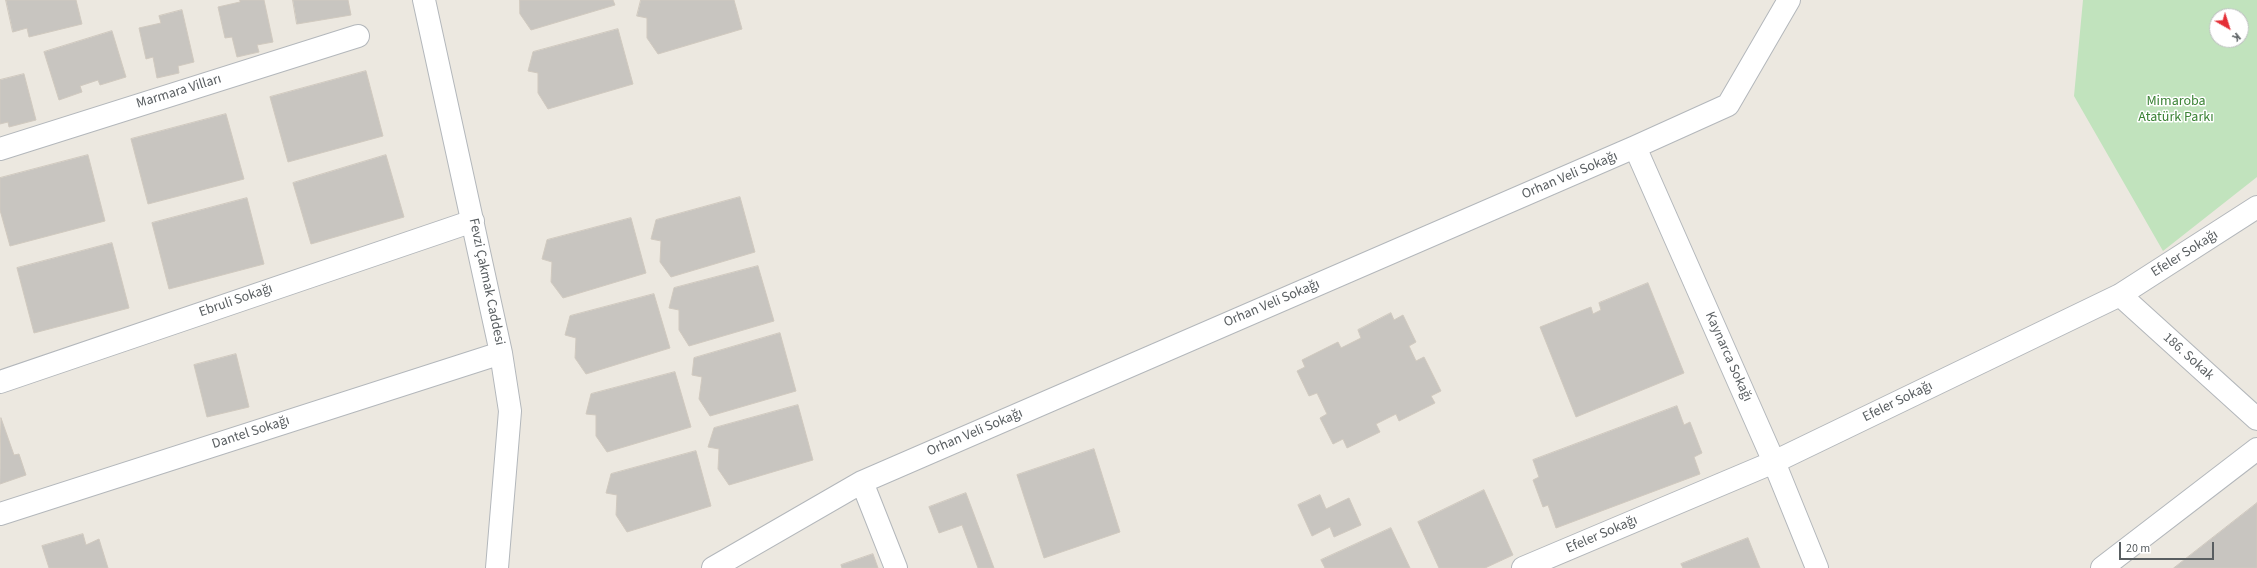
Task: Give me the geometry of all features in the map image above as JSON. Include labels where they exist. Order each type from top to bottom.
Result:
[{"type":"street","name":"Fevzi Çakmak Caddesi","points":[[424,0],[501,353],[510,411],[497,568]]},
{"type":"street","name":"Orhan Veli Sokağı","points":[[713,568],[862,482],[1635,148],[1728,105],[1789,0]]},
{"type":"street","name":"Marmara Vilları","points":[[0,149],[358,36]]},
{"type":"street","name":"Kaynarca Sokağı","points":[[1635,148],[1774,462],[1817,568]]},
{"type":"street","name":"Efeler Sokağı","points":[[1523,568],[1774,462],[2120,295],[2257,207]]},
{"type":"street","name":"Ebruli Sokağı","points":[[0,382],[473,221]]},
{"type":"street","name":"186. Sokak","points":[[2120,295],[2257,419]]},
{"type":"street","name":"Dantel Sokağı","points":[[0,514],[501,353]]},
{"type":"street","points":[[2102,568],[2257,449]]},
{"type":"street","points":[[862,482],[896,568]]},
{"type":"green space","name":"Mimaroba Atatürk Parkı","points":[[2083,0],[2257,0],[2257,177],[2163,251],[2074,96]]},
{"type":"building","points":[[6,0],[76,0],[82,24],[29,37],[27,28],[13,32]]},
{"type":"building","points":[[240,0],[264,0],[273,42],[257,45],[259,52],[237,57],[232,37],[225,38],[218,7],[240,2]]},
{"type":"building","points":[[293,0],[348,0],[351,15],[297,24]]},
{"type":"building","points":[[520,0],[613,0],[615,5],[531,30],[520,14]]},
{"type":"building","points":[[641,0],[734,0],[742,29],[658,54],[647,38],[647,18],[637,16]]},
{"type":"building","points":[[182,10],[194,62],[178,66],[179,73],[157,78],[153,57],[146,59],[139,28],[161,23],[159,16]]},
{"type":"building","points":[[618,29],[633,84],[548,109],[538,93],[538,73],[528,71],[533,52]]},
{"type":"building","points":[[112,31],[126,77],[100,85],[98,80],[80,86],[82,92],[59,100],[44,52]]},
{"type":"building","points":[[366,71],[383,136],[288,162],[270,97]]},
{"type":"building","points":[[24,74],[36,120],[9,127],[8,122],[0,124],[0,80]]},
{"type":"building","points":[[226,114],[244,179],[148,204],[131,139]]},
{"type":"building","points":[[88,155],[105,221],[10,246],[0,210],[0,178]]},
{"type":"building","points":[[386,155],[404,217],[311,244],[293,183]]},
{"type":"building","points":[[740,197],[755,252],[671,277],[660,262],[661,241],[651,239],[656,220]]},
{"type":"building","points":[[247,198],[264,264],[169,289],[152,223]]},
{"type":"building","points":[[631,218],[646,273],[563,298],[551,282],[552,262],[542,259],[547,240]]},
{"type":"building","points":[[112,243],[129,308],[34,333],[17,268]]},
{"type":"building","points":[[758,266],[774,321],[689,346],[679,330],[679,310],[669,308],[674,288]]},
{"type":"building","points":[[1648,283],[1684,373],[1576,417],[1540,327],[1591,307],[1593,314],[1601,310],[1599,303]]},
{"type":"building","points":[[654,294],[670,348],[586,374],[575,358],[576,338],[565,335],[570,316]]},
{"type":"building","points":[[1391,313],[1394,320],[1403,315],[1416,342],[1409,346],[1416,361],[1424,357],[1441,391],[1431,396],[1435,403],[1399,421],[1396,414],[1376,424],[1380,432],[1347,448],[1343,439],[1333,444],[1320,418],[1327,414],[1317,393],[1309,396],[1297,371],[1305,367],[1302,360],[1338,342],[1341,348],[1361,338],[1358,330]]},
{"type":"building","points":[[780,333],[796,391],[710,416],[699,399],[702,377],[692,375],[694,358]]},
{"type":"building","points":[[236,354],[249,407],[207,417],[194,365]]},
{"type":"building","points":[[675,372],[691,427],[607,452],[596,436],[596,415],[586,414],[591,394]]},
{"type":"building","points":[[798,405],[813,460],[729,485],[718,469],[719,449],[708,447],[714,428]]},
{"type":"building","points":[[1677,406],[1684,425],[1690,422],[1702,453],[1694,457],[1700,474],[1556,528],[1548,505],[1543,507],[1533,480],[1539,477],[1533,460]]},
{"type":"building","points":[[1,418],[14,455],[19,454],[26,475],[0,484]]},
{"type":"building","points":[[1094,449],[1120,532],[1044,558],[1017,475]]},
{"type":"building","points":[[696,451],[711,506],[627,532],[616,515],[617,495],[606,493],[611,474]]},
{"type":"building","points":[[1484,490],[1513,555],[1485,568],[1439,568],[1418,522]]},
{"type":"building","points":[[966,493],[994,568],[978,568],[962,525],[939,533],[929,507]]},
{"type":"building","points":[[1320,495],[1326,509],[1349,498],[1361,525],[1334,537],[1330,527],[1312,536],[1298,505]]},
{"type":"building","points":[[2257,503],[2257,568],[2174,568]]},
{"type":"building","points":[[1391,528],[1410,568],[1325,568],[1321,560]]},
{"type":"building","points":[[83,534],[86,545],[99,539],[108,568],[49,568],[42,546]]},
{"type":"building","points":[[1748,538],[1760,568],[1683,568],[1681,564]]},
{"type":"building","points":[[873,554],[878,568],[842,568],[841,565]]}]
